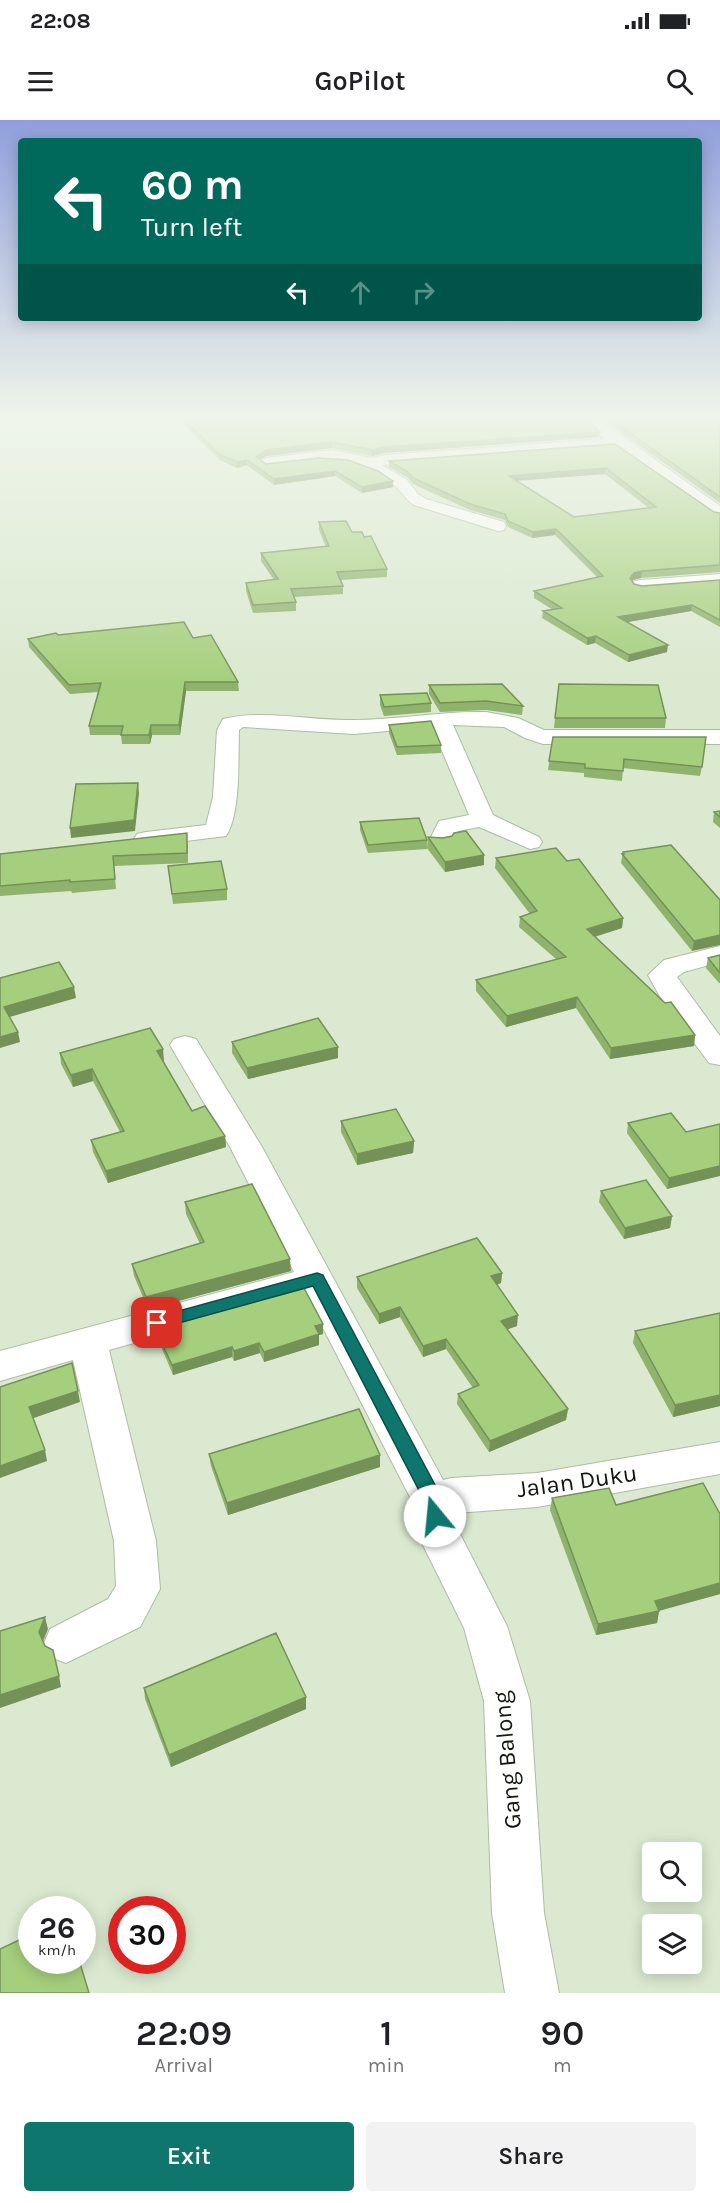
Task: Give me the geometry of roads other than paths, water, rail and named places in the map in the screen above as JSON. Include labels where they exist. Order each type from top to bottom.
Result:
[{"type":"street","points":[[431,505],[498,526]]},
{"type":"street","points":[[641,585],[720,579]]},
{"type":"street","points":[[126,842],[217,831],[225,797],[228,730],[231,724],[243,721],[354,727],[440,719],[507,721],[527,732],[543,737],[720,737]]},
{"type":"street","points":[[440,719],[483,819],[493,826],[530,842]]},
{"type":"street","points":[[442,839],[448,826],[483,819]]},
{"type":"street","points":[[720,954],[674,966],[662,975],[669,989],[720,1056]]},
{"type":"street","points":[[185,1045],[246,1147],[435,1504]]},
{"type":"street","points":[[0,1366],[317,1279]]},
{"type":"street","points":[[66,1643],[124,1613],[138,1589],[135,1541],[88,1342]]},
{"type":"street","name":"Jalan Duku","points":[[435,1504],[451,1495],[537,1490],[720,1458]]},
{"type":"street","name":"Gang Balong","points":[[435,1504],[436,1529],[485,1626],[507,1701],[518,1913],[532,1993]]}]
